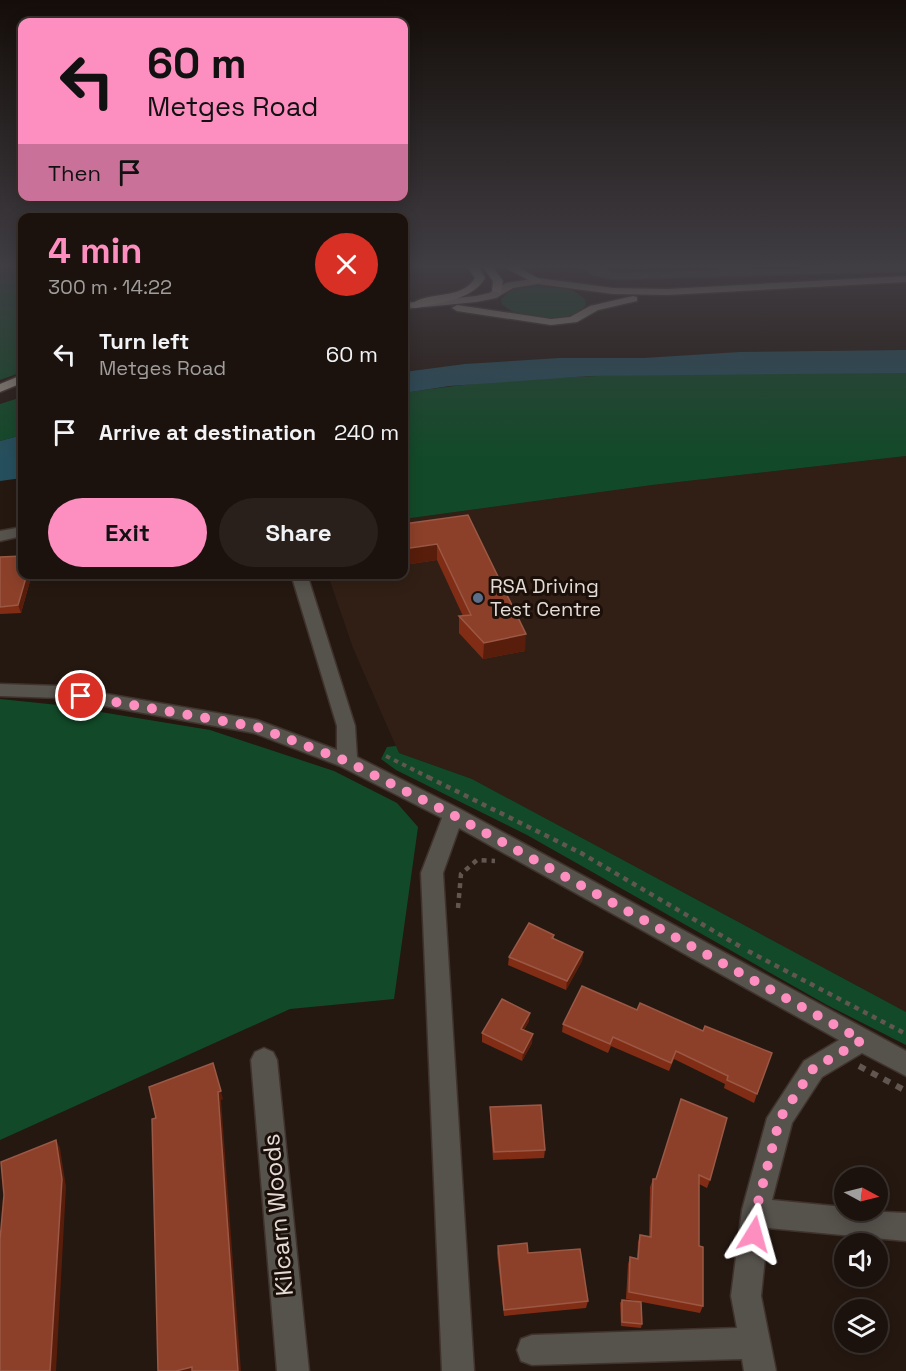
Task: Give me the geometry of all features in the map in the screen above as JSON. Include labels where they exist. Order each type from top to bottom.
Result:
[{"type":"main road","points":[[0,388],[18,381]]},
{"type":"street","points":[[0,537],[18,533]]},
{"type":"street","points":[[301,579],[346,726],[346,761]]},
{"type":"street","points":[[0,690],[60,692],[257,727],[346,761],[453,815],[906,1064]]},
{"type":"street","points":[[453,815],[432,873],[458,1371]]},
{"type":"street","points":[[532,1350],[757,1357],[746,1296],[756,1214],[780,1118],[813,1069],[862,1040]]},
{"type":"street","name":"Kilcarn Woods","points":[[264,1060],[293,1371]]},
{"type":"street","points":[[756,1214],[906,1227]]},
{"type":"path","points":[[386,756],[581,853],[740,947],[906,1034]]},
{"type":"path","points":[[457,911],[461,874],[468,866],[477,860],[503,862]]},
{"type":"path","points":[[837,1053],[906,1091]]},
{"type":"shaded area","points":[[906,456],[906,1012],[472,779],[399,753],[353,648],[329,579],[408,579],[408,518],[652,485]]},
{"type":"green space","points":[[0,331],[18,331],[18,373],[0,380]]},
{"type":"green space","points":[[906,373],[906,456],[652,485],[408,518],[408,392],[485,383],[606,376]]},
{"type":"green space","points":[[18,398],[18,436],[0,441],[0,404]]},
{"type":"green space","points":[[0,699],[58,705],[210,730],[334,771],[397,803],[418,827],[394,999],[290,1009],[0,1140]]},
{"type":"green space","points":[[396,746],[399,753],[472,779],[906,1012],[906,1045],[827,1005],[527,835],[396,770],[381,759],[387,747]]},
{"type":"water","points":[[906,350],[906,373],[590,376],[449,386],[408,392],[408,371],[465,364],[560,358],[644,358],[740,352]]},
{"type":"water","points":[[18,436],[18,479],[0,481],[0,441]]},
{"type":"building","name":"RSA Driving Test Centre","points":[[468,515],[526,634],[484,643],[459,616],[471,615],[437,544],[408,548],[408,523]]},
{"type":"building","points":[[18,556],[18,579],[26,579],[18,605],[0,607],[0,557]]},
{"type":"building","points":[[529,923],[554,935],[552,938],[583,952],[567,981],[509,957]]},
{"type":"building","points":[[582,986],[637,1010],[640,1003],[703,1031],[705,1026],[772,1053],[757,1094],[727,1080],[728,1076],[676,1051],[671,1063],[613,1037],[610,1044],[563,1024]]},
{"type":"building","points":[[502,999],[530,1013],[521,1029],[533,1034],[523,1053],[482,1033]]},
{"type":"building","points":[[213,1063],[221,1091],[218,1092],[238,1371],[192,1371],[192,1367],[176,1371],[158,1371],[152,1119],[156,1118],[149,1087]]},
{"type":"building","points":[[681,1099],[727,1118],[710,1180],[699,1175],[699,1246],[703,1247],[703,1306],[629,1292],[630,1257],[638,1259],[640,1235],[651,1237],[653,1179],[656,1179]]},
{"type":"building","points":[[541,1105],[545,1150],[494,1152],[490,1107]]},
{"type":"building","points":[[56,1140],[62,1179],[50,1371],[0,1371],[0,1240],[4,1195],[1,1162]]},
{"type":"building","points":[[527,1243],[528,1253],[580,1249],[588,1301],[504,1310],[498,1246]]},
{"type":"building","points":[[622,1300],[641,1302],[642,1324],[622,1322]]},
{"type":"place","name":"RSA Driving Test Centre","points":[[478,598]]},
{"type":"route","points":[[81,696],[257,727],[346,761],[453,815],[862,1040],[813,1069],[780,1118],[756,1210],[754,1234]]}]
